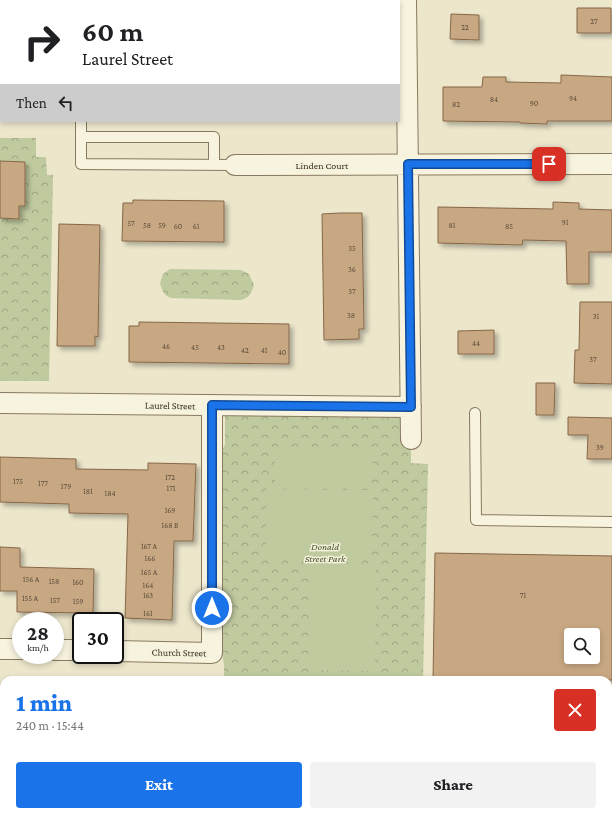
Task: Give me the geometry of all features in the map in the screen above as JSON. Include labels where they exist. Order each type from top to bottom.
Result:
[{"type":"street","points":[[406,0],[411,439]]},
{"type":"street","name":"Linden Court","points":[[235,165],[612,164]]},
{"type":"street","name":"Laurel Street","points":[[0,403],[411,407]]},
{"type":"street","name":"Church Street","points":[[124,651],[212,653],[212,405]]},
{"type":"street","points":[[0,649],[12,649]]},
{"type":"lane","points":[[82,122],[81,164],[235,165]]},
{"type":"lane","points":[[81,137],[214,137],[214,165]]},
{"type":"lane","points":[[475,413],[476,520],[612,522]]},
{"type":"green space","points":[[0,138],[36,138],[36,157],[46,157],[47,175],[53,175],[49,381],[0,381]]},
{"type":"green space","points":[[170,269],[241,270],[249,274],[254,285],[249,295],[241,300],[171,298],[165,294],[160,283],[163,274]]},
{"type":"green space","name":"Donald Street Park","points":[[411,407],[411,463],[428,464],[423,676],[224,676],[222,652],[223,553],[221,542],[221,451],[225,445],[225,409]]},
{"type":"green space","points":[[275,448],[373,448],[372,488],[275,488]]},
{"type":"green space","points":[[266,489],[373,490],[372,559],[266,558]]},
{"type":"green space","points":[[309,566],[376,567],[375,671],[308,670]]},
{"type":"building","points":[[577,8],[611,8],[611,33],[577,33]]},
{"type":"building","points":[[451,14],[479,15],[479,40],[450,39]]},
{"type":"building","points":[[561,75],[612,77],[612,121],[547,121],[547,124],[520,122],[443,121],[443,87],[482,87],[483,77],[506,77],[506,82],[561,83]]},
{"type":"building","points":[[0,161],[25,162],[25,206],[19,206],[19,219],[0,218]]},
{"type":"building","points":[[133,200],[224,201],[224,242],[122,241],[123,203],[133,203]]},
{"type":"building","points":[[553,202],[579,203],[579,209],[612,210],[612,252],[589,252],[589,284],[567,284],[566,241],[523,240],[522,245],[438,243],[438,207],[553,209]]},
{"type":"building","points":[[362,213],[364,329],[359,329],[359,339],[324,340],[322,214]]},
{"type":"building","points":[[59,224],[100,225],[98,337],[95,336],[95,346],[57,346]]},
{"type":"building","points":[[580,302],[612,302],[612,384],[574,383],[575,350],[579,350]]},
{"type":"building","points":[[139,322],[289,324],[289,364],[129,362],[129,326],[139,326]]},
{"type":"building","points":[[494,330],[494,354],[458,354],[458,331]]},
{"type":"building","points":[[536,383],[555,383],[554,415],[536,415]]},
{"type":"building","points":[[568,417],[612,418],[612,459],[587,459],[588,435],[568,435]]},
{"type":"building","points":[[0,457],[76,459],[76,469],[148,470],[148,463],[196,464],[193,541],[174,541],[172,620],[125,618],[128,514],[69,513],[69,504],[0,502]]},
{"type":"building","points":[[0,547],[20,548],[20,567],[94,569],[93,612],[17,612],[17,591],[0,591]]},
{"type":"building","points":[[435,553],[612,556],[612,676],[433,676]]},
{"type":"route","points":[[212,608],[212,405],[411,407],[408,164],[549,164]]}]
